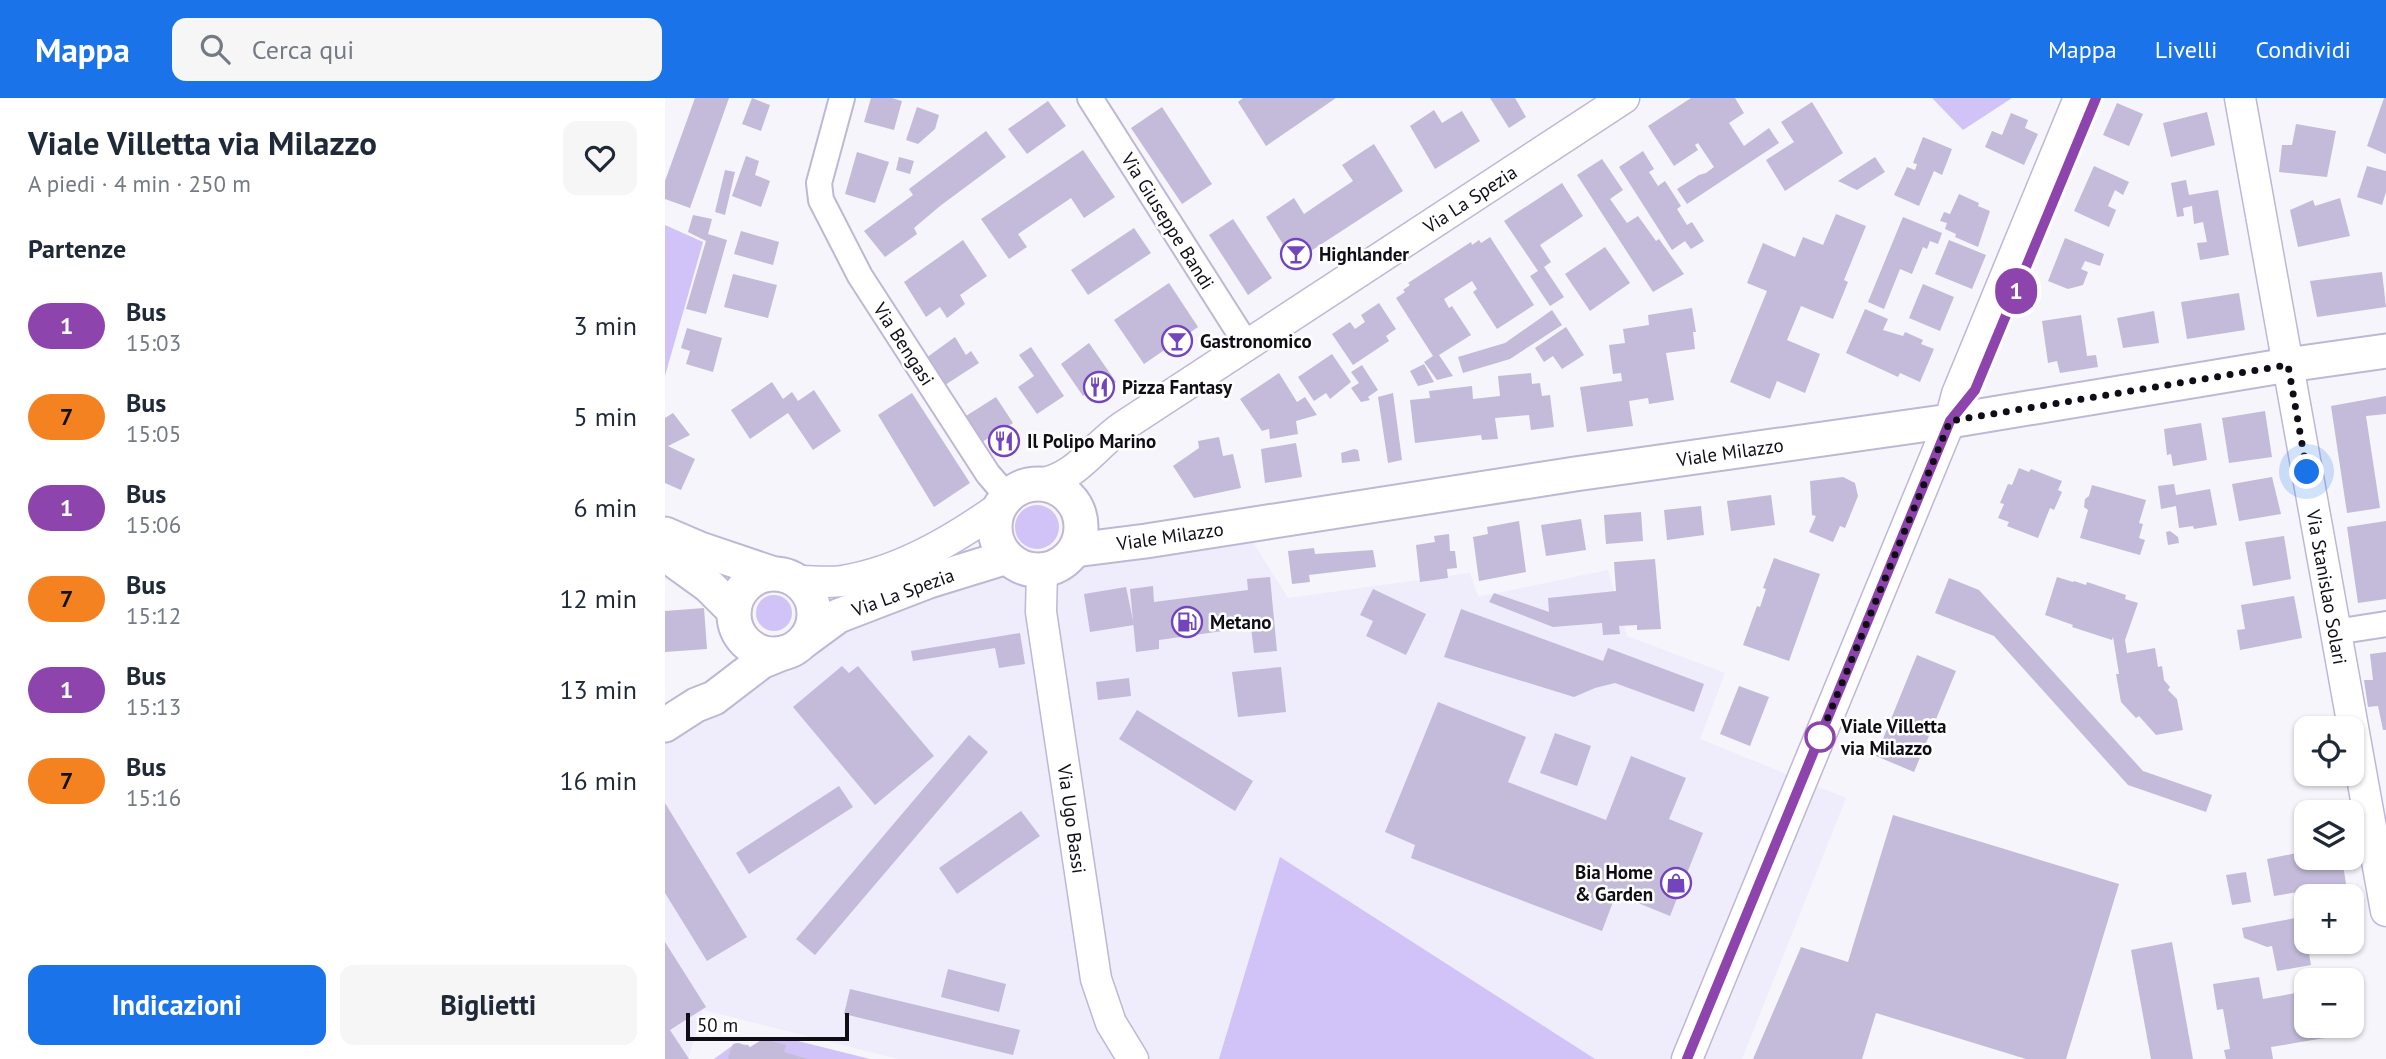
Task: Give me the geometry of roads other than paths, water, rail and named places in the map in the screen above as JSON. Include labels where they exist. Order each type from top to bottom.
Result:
[{"type":"main road","name":"Viale Milazzo","points":[[1075,550],[1575,474],[1950,421],[2386,351]]},
{"type":"main road","name":"Via La Spezia","points":[[1004,501],[1016,489],[1038,484]]},
{"type":"main road","points":[[1004,501],[995,519],[995,533],[999,546],[1007,557],[1030,569],[1042,570],[1055,566],[1066,560],[1075,550],[1080,538],[1079,512],[1063,492],[1038,484]]},
{"type":"main road","points":[[665,534],[785,577],[806,588],[814,606],[813,625],[794,647],[766,653],[751,647],[740,635],[734,615],[709,586],[665,554]]},
{"type":"main road","name":"Via La Spezia","points":[[665,725],[696,705],[718,695],[756,665],[794,647],[838,616],[929,581],[1007,557]]},
{"type":"main road","name":"Via La Spezia","points":[[696,705],[731,654],[734,615],[739,594],[752,580],[785,577]]},
{"type":"street","name":"Via Bengasi","points":[[842,98],[819,183],[821,200],[860,276],[1004,501]]},
{"type":"street","name":"Via Giuseppe Bandi","points":[[1090,98],[1247,345]]},
{"type":"street","name":"Via La Spezia","points":[[1038,484],[1055,480],[1072,471],[1114,432],[1624,98]]},
{"type":"street","points":[[1687,1059],[1950,421],[1957,394],[2079,98]]},
{"type":"street","name":"Via Stanislao Solari","points":[[2240,98],[2386,911]]},
{"type":"street","name":"Via La Spezia","points":[[785,577],[841,581],[880,572],[935,548],[1004,501]]},
{"type":"street","name":"Via Ugo Bassi","points":[[1042,570],[1041,612],[1094,968],[1106,1012],[1133,1059]]},
{"type":"street","points":[[2335,632],[2386,624]]},
{"type":"place","name":"Highlander","points":[[1296,254]]},
{"type":"place","name":"Gastronomico","points":[[1177,341]]},
{"type":"place","name":"Pizza Fantasy","points":[[1099,387]]},
{"type":"place","name":"Il Polipo Marino","points":[[1004,441]]},
{"type":"place","name":"Metano","points":[[1187,622]]},
{"type":"place","name":"Viale Villetta via Milazzo","points":[[1820,737]]},
{"type":"place","name":"Bia Home & Garden","points":[[1676,883]]}]
